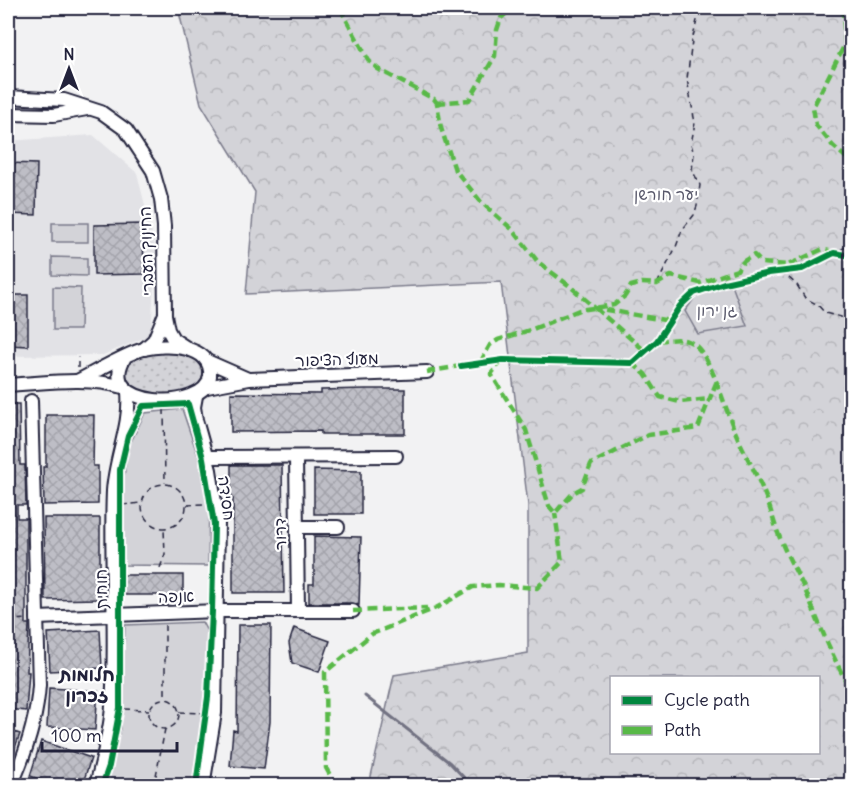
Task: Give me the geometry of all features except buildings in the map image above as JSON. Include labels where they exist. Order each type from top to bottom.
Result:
[{"type":"street","name":"החינוך העברי","points":[[8,97],[64,100],[100,112],[126,130],[153,171],[161,199],[164,226],[165,315],[168,330],[173,339],[190,350]]},
{"type":"street","points":[[8,114],[54,115],[89,109]]},
{"type":"street","name":"החינוך העברי","points":[[144,349],[153,340],[165,315]]},
{"type":"street","points":[[8,385],[77,381],[109,383],[134,396],[164,400],[196,396],[207,387],[210,374],[207,361],[197,352],[172,348],[144,349],[77,381]]},
{"type":"street","points":[[125,357],[119,372],[126,390]]},
{"type":"street","name":"מעוף הציפור","points":[[207,361],[249,379]]},
{"type":"street","name":"מעוף הציפור","points":[[207,387],[249,379],[427,372]]},
{"type":"street","name":"חוחית","points":[[96,785],[112,708],[115,614],[113,507],[116,462],[129,415],[126,390]]},
{"type":"street","name":"חסידה","points":[[196,396],[194,407],[196,420],[207,457],[218,522],[215,713],[203,786]]},
{"type":"street","points":[[14,779],[38,710],[31,401]]},
{"type":"street","points":[[207,457],[396,456]]},
{"type":"street","name":"דרור","points":[[296,457],[298,611]]},
{"type":"street","points":[[297,527],[338,527]]},
{"type":"street","name":"אנפה","points":[[37,618],[217,611],[353,611]]},
{"type":"path","points":[[657,284],[682,230],[694,215],[697,206],[700,185],[692,170],[694,154],[691,144],[695,123],[687,79],[692,41],[700,8]]},
{"type":"path","points":[[802,269],[852,244]]},
{"type":"path","points":[[834,253],[852,256]]},
{"type":"path","points":[[781,271],[797,285],[805,298],[818,305],[825,313],[842,317],[852,324]]},
{"type":"path","points":[[164,400],[165,483]]},
{"type":"path","points":[[165,483],[178,488],[185,499],[186,506],[177,524],[164,528],[156,526],[145,517],[142,503],[147,491],[165,483]]},
{"type":"path","points":[[113,507],[142,503]]},
{"type":"path","points":[[186,506],[216,503]]},
{"type":"path","points":[[160,568],[165,554],[164,528]]},
{"type":"path","points":[[165,613],[165,699]]},
{"type":"path","points":[[8,620],[37,618]]},
{"type":"path","points":[[165,699],[174,703],[178,711],[174,724],[159,728],[153,723],[150,710],[155,702],[165,699]]},
{"type":"path","points":[[112,708],[150,710]]},
{"type":"path","points":[[178,711],[215,713]]},
{"type":"path","points":[[154,786],[165,728]]},
{"type":"shaded area","points":[[93,135],[137,173],[156,250],[151,335],[103,355],[8,356],[8,141]]},
{"type":"green space","name":"יער חורשן","points":[[178,8],[851,8],[851,785],[369,785],[394,675],[528,653],[528,505],[501,282],[246,294],[255,192],[201,104]]},
{"type":"green space","points":[[52,223],[88,223],[88,242],[52,242]]},
{"type":"green space","points":[[52,257],[87,258],[87,276],[52,275]]},
{"type":"green space","name":"גן ירון","points":[[732,285],[747,326],[698,334],[685,311],[697,295]]},
{"type":"green space","points":[[53,287],[81,288],[80,330],[53,330]]},
{"type":"green space","points":[[172,351],[198,358],[203,373],[197,389],[161,396],[133,390],[125,369],[128,362],[142,355]]},
{"type":"green space","points":[[182,409],[209,495],[208,566],[123,565],[124,477],[128,448],[145,413]]},
{"type":"green space","points":[[202,622],[210,637],[200,749],[193,785],[124,785],[108,779],[121,728],[125,625]]},
{"type":"waterway","points":[[365,696],[450,763],[472,786]]},
{"type":"marked path","points":[[340,8],[369,61],[378,69],[434,99],[455,170],[482,203],[513,230],[538,262],[595,308],[670,321]]},
{"type":"marked path","points":[[437,103],[469,100],[495,56],[497,30],[501,18],[512,8]]},
{"type":"marked path","points":[[843,8],[845,44],[813,107],[816,125],[833,146],[852,163]]},
{"type":"marked path","points":[[480,363],[490,345],[498,340],[533,329],[579,310],[614,305],[625,296],[631,286],[642,283],[657,284],[671,276],[700,283],[737,270],[744,261],[754,255],[762,263],[788,265],[823,249],[832,252]]},
{"type":"marked path","points":[[595,308],[644,350]]},
{"type":"marked path","points":[[657,341],[678,339],[688,341],[702,353],[718,385],[730,420],[758,478],[783,545],[852,692]]},
{"type":"marked path","points":[[503,360],[491,374],[526,430],[549,506],[555,513],[573,493],[582,488],[591,464],[648,435],[698,428],[716,383]]},
{"type":"marked path","points":[[632,363],[645,374],[660,397],[680,402],[710,399]]},
{"type":"marked path","points":[[427,372],[465,365]]},
{"type":"marked path","points":[[336,786],[326,768],[325,672],[372,634],[436,608],[473,587],[499,585],[537,588],[562,562],[555,513]]},
{"type":"marked path","points":[[353,611],[427,608]]},
{"type":"cycle path","points":[[461,366],[503,360],[632,363],[657,341],[680,306],[694,293],[724,283],[769,273],[802,269],[834,253],[852,256]]},
{"type":"cycle path","points":[[102,786],[109,766],[120,708],[120,470],[128,436],[143,406],[188,404],[203,458],[214,524],[208,697],[196,786]]},
{"type":"district","name":"חלומות זכרון","points":[[87,685]]}]
